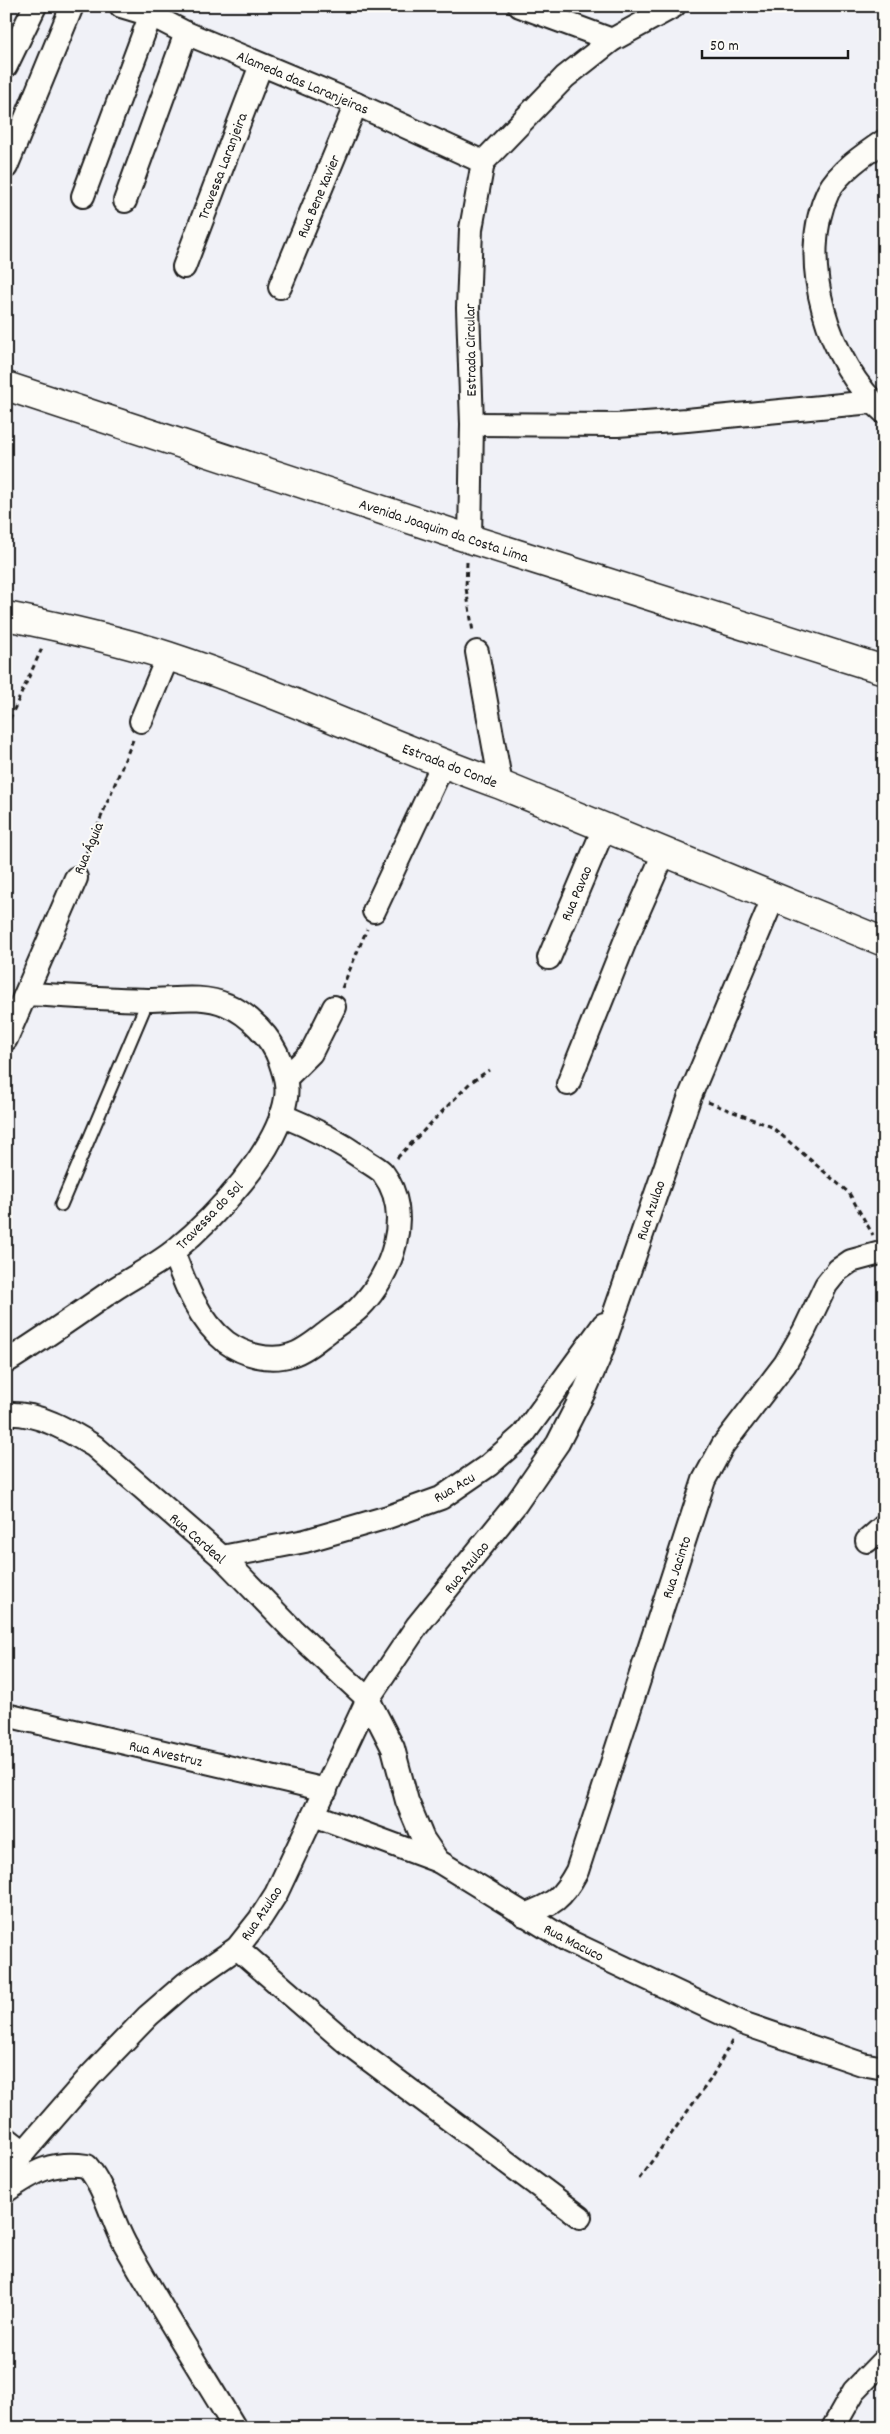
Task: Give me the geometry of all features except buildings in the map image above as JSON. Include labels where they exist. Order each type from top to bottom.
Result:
[{"type":"street","points":[[6,66],[35,6]]},
{"type":"street","points":[[6,167],[72,6]]},
{"type":"street","name":"Alameda das Laranjeiras","points":[[122,6],[153,11],[186,33],[261,66],[356,104],[483,162]]},
{"type":"street","points":[[520,6],[612,40]]},
{"type":"street","points":[[483,162],[565,77],[612,40],[674,6]]},
{"type":"street","points":[[83,196],[153,11]]},
{"type":"street","points":[[124,201],[186,33]]},
{"type":"street","name":"Travessa Laranjeira","points":[[184,267],[261,66]]},
{"type":"street","name":"Rua Bene Xavier","points":[[280,287],[356,104]]},
{"type":"street","points":[[878,407],[842,361],[824,310],[815,263],[817,221],[829,190],[856,160],[884,140]]},
{"type":"street","name":"Estrada Circular","points":[[470,539],[472,424],[468,308],[472,229],[483,162]]},
{"type":"street","name":"Avenida Joaquim da Costa Lima","points":[[6,386],[470,539],[884,670]]},
{"type":"street","points":[[472,424],[617,425],[878,407]]},
{"type":"street","name":"Estrada do Conde","points":[[6,616],[52,625],[168,656],[237,681],[501,785],[884,942]]},
{"type":"street","points":[[477,652],[501,785]]},
{"type":"street","points":[[141,721],[168,656]]},
{"type":"street","points":[[374,911],[444,764]]},
{"type":"street","name":"Rua Pavao","points":[[549,958],[604,828]]},
{"type":"street","points":[[568,1084],[626,939],[664,853]]},
{"type":"street","name":"Rua Águia","points":[[6,1039],[76,878]]},
{"type":"street","name":"Rua Azulao","points":[[6,2177],[24,2152],[91,2075],[148,2016],[185,1984],[237,1948],[260,1919],[276,1894],[368,1698],[417,1626],[516,1504],[558,1443],[599,1358],[690,1096],[774,896]]},
{"type":"street","name":"Travessa do Sol","points":[[6,1362],[173,1252],[234,1193],[262,1153],[281,1115],[286,1097],[286,1078],[276,1048],[252,1021],[228,1005],[209,1000],[193,999],[148,1000],[27,994]]},
{"type":"street","points":[[286,1078],[311,1053],[334,1007]]},
{"type":"street","points":[[173,1252],[190,1296],[210,1326],[227,1342],[247,1354],[270,1358],[292,1355],[315,1342],[359,1308],[379,1282],[394,1250],[398,1217],[394,1195],[382,1172],[315,1129],[281,1115]]},
{"type":"street","name":"Rua Jacinto","points":[[524,1914],[550,1905],[567,1889],[577,1871],[704,1480],[723,1445],[785,1364],[804,1331],[826,1285],[838,1270],[850,1261],[883,1252]]},
{"type":"street","name":"Rua Acu","points":[[222,1557],[305,1541],[388,1517],[441,1498],[489,1465],[523,1434],[616,1306]]},
{"type":"street","name":"Rua Cardeal","points":[[6,1414],[40,1418],[70,1431],[94,1446],[222,1557],[294,1630],[368,1698]]},
{"type":"street","points":[[867,1541],[884,1526]]},
{"type":"street","name":"Rua Macuco","points":[[368,1698],[393,1748],[408,1802],[423,1839],[438,1860],[568,1941],[742,2023],[862,2064],[884,2068]]},
{"type":"street","name":"Rua Avestruz","points":[[6,1716],[326,1790]]},
{"type":"street","points":[[314,1815],[438,1860]]},
{"type":"street","points":[[237,1948],[348,2044],[580,2217]]},
{"type":"street","points":[[6,2138],[24,2152]]},
{"type":"street","points":[[6,2191],[33,2172],[59,2164],[87,2166],[98,2178],[117,2229],[141,2273],[235,2428]]},
{"type":"street","points":[[833,2428],[854,2390],[884,2360]]},
{"type":"lane","points":[[61,1205],[148,1000]]},
{"type":"path","points":[[470,539],[466,588],[477,652]]},
{"type":"path","points":[[6,728],[52,625]]},
{"type":"path","name":"Rua Águia","points":[[76,878],[141,721]]},
{"type":"path","points":[[334,1007],[374,911]]},
{"type":"path","points":[[382,1172],[470,1083],[489,1070]]},
{"type":"path","points":[[690,1096],[772,1128],[849,1193],[883,1252]]},
{"type":"path","points":[[639,2179],[710,2080],[742,2023]]}]
